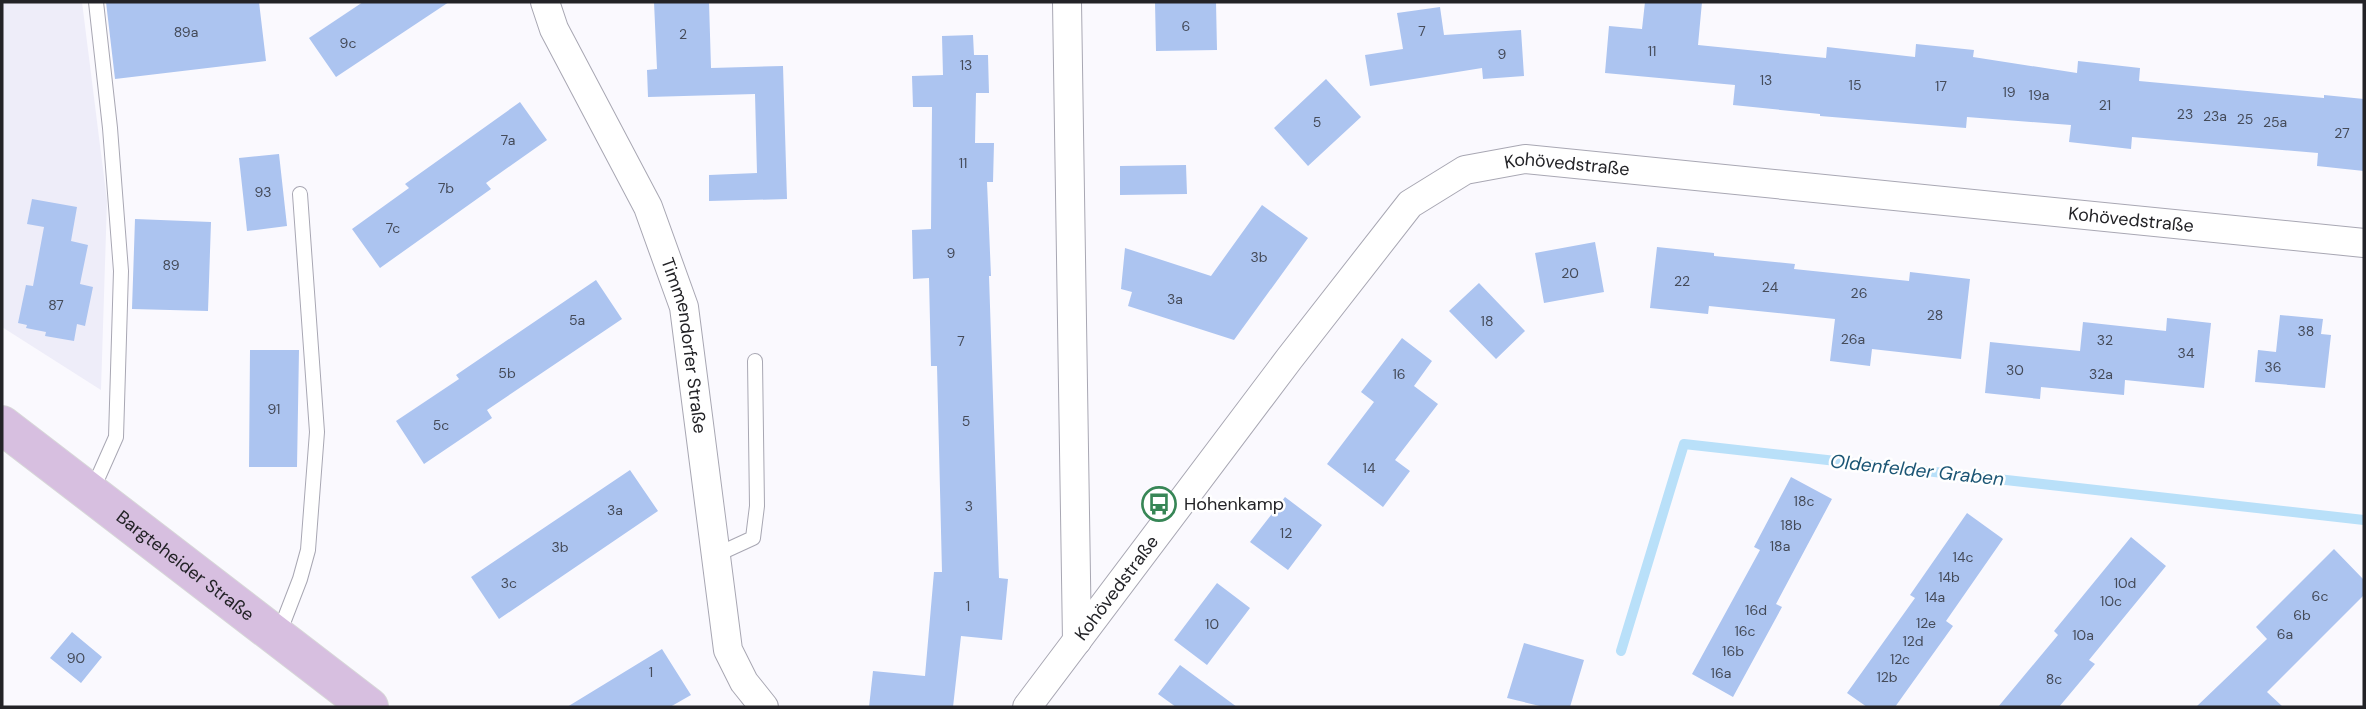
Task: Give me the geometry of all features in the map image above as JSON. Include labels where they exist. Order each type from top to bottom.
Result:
[{"type":"main road","name":"Bargteheider Straße","points":[[2,425],[369,707]]},
{"type":"street","name":"Timmendorfer Straße","points":[[545,2],[554,29],[648,207],[684,307],[728,650],[744,682],[764,707]]},
{"type":"street","points":[[1067,2],[1077,642]]},
{"type":"street","name":"Kohövedstraße","points":[[1027,707],[1289,359],[1410,204],[1465,170],[1525,159],[2364,243]]},
{"type":"lane","points":[[91,494],[116,437],[121,271],[110,128],[96,2]]},
{"type":"lane","points":[[278,637],[308,550],[317,432],[300,194]]},
{"type":"lane","points":[[716,555],[753,538],[757,506],[755,361]]},
{"type":"shaded area","points":[[2,2],[82,2],[107,201],[101,390],[2,327]]},
{"type":"building","points":[[106,2],[259,2],[266,61],[115,79]]},
{"type":"building","points":[[363,2],[449,2],[336,77],[309,38]]},
{"type":"building","points":[[654,2],[709,2],[711,68],[783,66],[787,199],[709,201],[709,175],[757,173],[755,94],[648,97],[647,70],[657,69]]},
{"type":"building","points":[[1155,2],[1216,2],[1217,50],[1156,51]]},
{"type":"building","points":[[1645,2],[1702,2],[1698,45],[1826,58],[1827,47],[1915,57],[1916,44],[1974,50],[1973,57],[2077,73],[2078,61],[2140,68],[2139,81],[2324,98],[2324,95],[2364,99],[2364,171],[2317,166],[2318,153],[2132,137],[2131,149],[2069,142],[2071,125],[1967,117],[1966,128],[1820,116],[1733,105],[1735,85],[1605,73],[1609,26],[1642,29]]},
{"type":"building","points":[[1440,7],[1444,35],[1521,30],[1524,76],[1483,79],[1482,68],[1370,86],[1365,55],[1403,49],[1397,13]]},
{"type":"building","points":[[973,35],[974,55],[988,55],[989,93],[976,93],[975,143],[994,143],[993,182],[987,182],[999,578],[1008,579],[1002,640],[961,636],[953,707],[869,707],[873,671],[925,676],[934,572],[942,572],[937,366],[931,366],[929,278],[913,279],[912,230],[931,229],[932,107],[913,107],[912,76],[943,75],[942,36]]},
{"type":"building","points":[[1326,79],[1361,117],[1308,166],[1274,128]]},
{"type":"building","points":[[520,102],[547,140],[486,183],[491,189],[380,268],[352,229],[409,188],[405,184]]},
{"type":"building","points":[[279,154],[287,226],[247,231],[239,158]]},
{"type":"building","points":[[1186,165],[1187,194],[1120,195],[1120,166]]},
{"type":"building","points":[[32,199],[77,207],[71,241],[88,245],[80,284],[93,287],[85,326],[77,324],[74,341],[45,336],[46,332],[26,328],[27,325],[18,323],[26,285],[33,286],[44,227],[27,224]]},
{"type":"building","points":[[1262,205],[1308,238],[1234,340],[1128,306],[1132,292],[1121,289],[1125,248],[1211,276]]},
{"type":"building","points":[[135,219],[211,222],[208,311],[132,309]]},
{"type":"building","points":[[1595,242],[1604,292],[1544,303],[1535,253]]},
{"type":"building","points":[[1657,247],[1795,264],[1794,269],[1909,281],[1910,272],[1970,279],[1961,359],[1872,349],[1870,366],[1830,361],[1835,319],[1709,306],[1708,314],[1650,308]]},
{"type":"building","points":[[596,280],[622,319],[487,410],[492,418],[424,464],[396,421],[459,379],[456,375]]},
{"type":"building","points":[[1479,283],[1525,331],[1496,359],[1449,311]]},
{"type":"building","points":[[2280,315],[2323,319],[2321,334],[2331,335],[2325,388],[2255,382],[2258,350],[2276,352]]},
{"type":"building","points":[[2167,318],[2211,323],[2204,388],[2125,380],[2124,395],[2041,387],[2040,399],[1985,393],[1990,342],[2080,351],[2083,322],[2166,331]]},
{"type":"building","points":[[1402,338],[1432,361],[1414,386],[1438,404],[1395,460],[1410,471],[1383,507],[1327,464],[1374,402],[1361,392]]},
{"type":"building","points":[[250,350],[299,350],[297,467],[249,467]]},
{"type":"building","points":[[630,470],[658,511],[499,619],[471,577]]},
{"type":"building","points":[[1791,477],[1832,499],[1776,604],[1782,607],[1733,697],[1692,674],[1760,550],[1754,547]]},
{"type":"building","points":[[1285,497],[1322,525],[1288,570],[1250,542]]},
{"type":"building","points":[[1967,513],[2003,539],[1946,621],[1953,626],[1895,707],[1867,707],[1847,693],[1915,598],[1910,595]]},
{"type":"building","points":[[2131,537],[2166,566],[2089,660],[2095,664],[2059,707],[1998,707],[2058,635],[2054,631]]},
{"type":"building","points":[[2334,549],[2364,580],[2364,595],[2267,692],[2283,707],[2196,707],[2267,639],[2256,627]]},
{"type":"building","points":[[1217,583],[1250,608],[1207,665],[1174,640]]},
{"type":"building","points":[[72,632],[102,657],[81,683],[50,658]]},
{"type":"building","points":[[1524,643],[1584,660],[1570,707],[1544,707],[1507,698]]},
{"type":"building","points":[[662,649],[691,695],[670,707],[567,707]]},
{"type":"building","points":[[1180,665],[1237,707],[1176,707],[1158,694]]},
{"type":"waterway","name":"Oldenfelder Graben","points":[[1621,651],[1684,444],[2364,520]]},
{"type":"place","name":"Hohenkamp","points":[[1159,504]]}]
